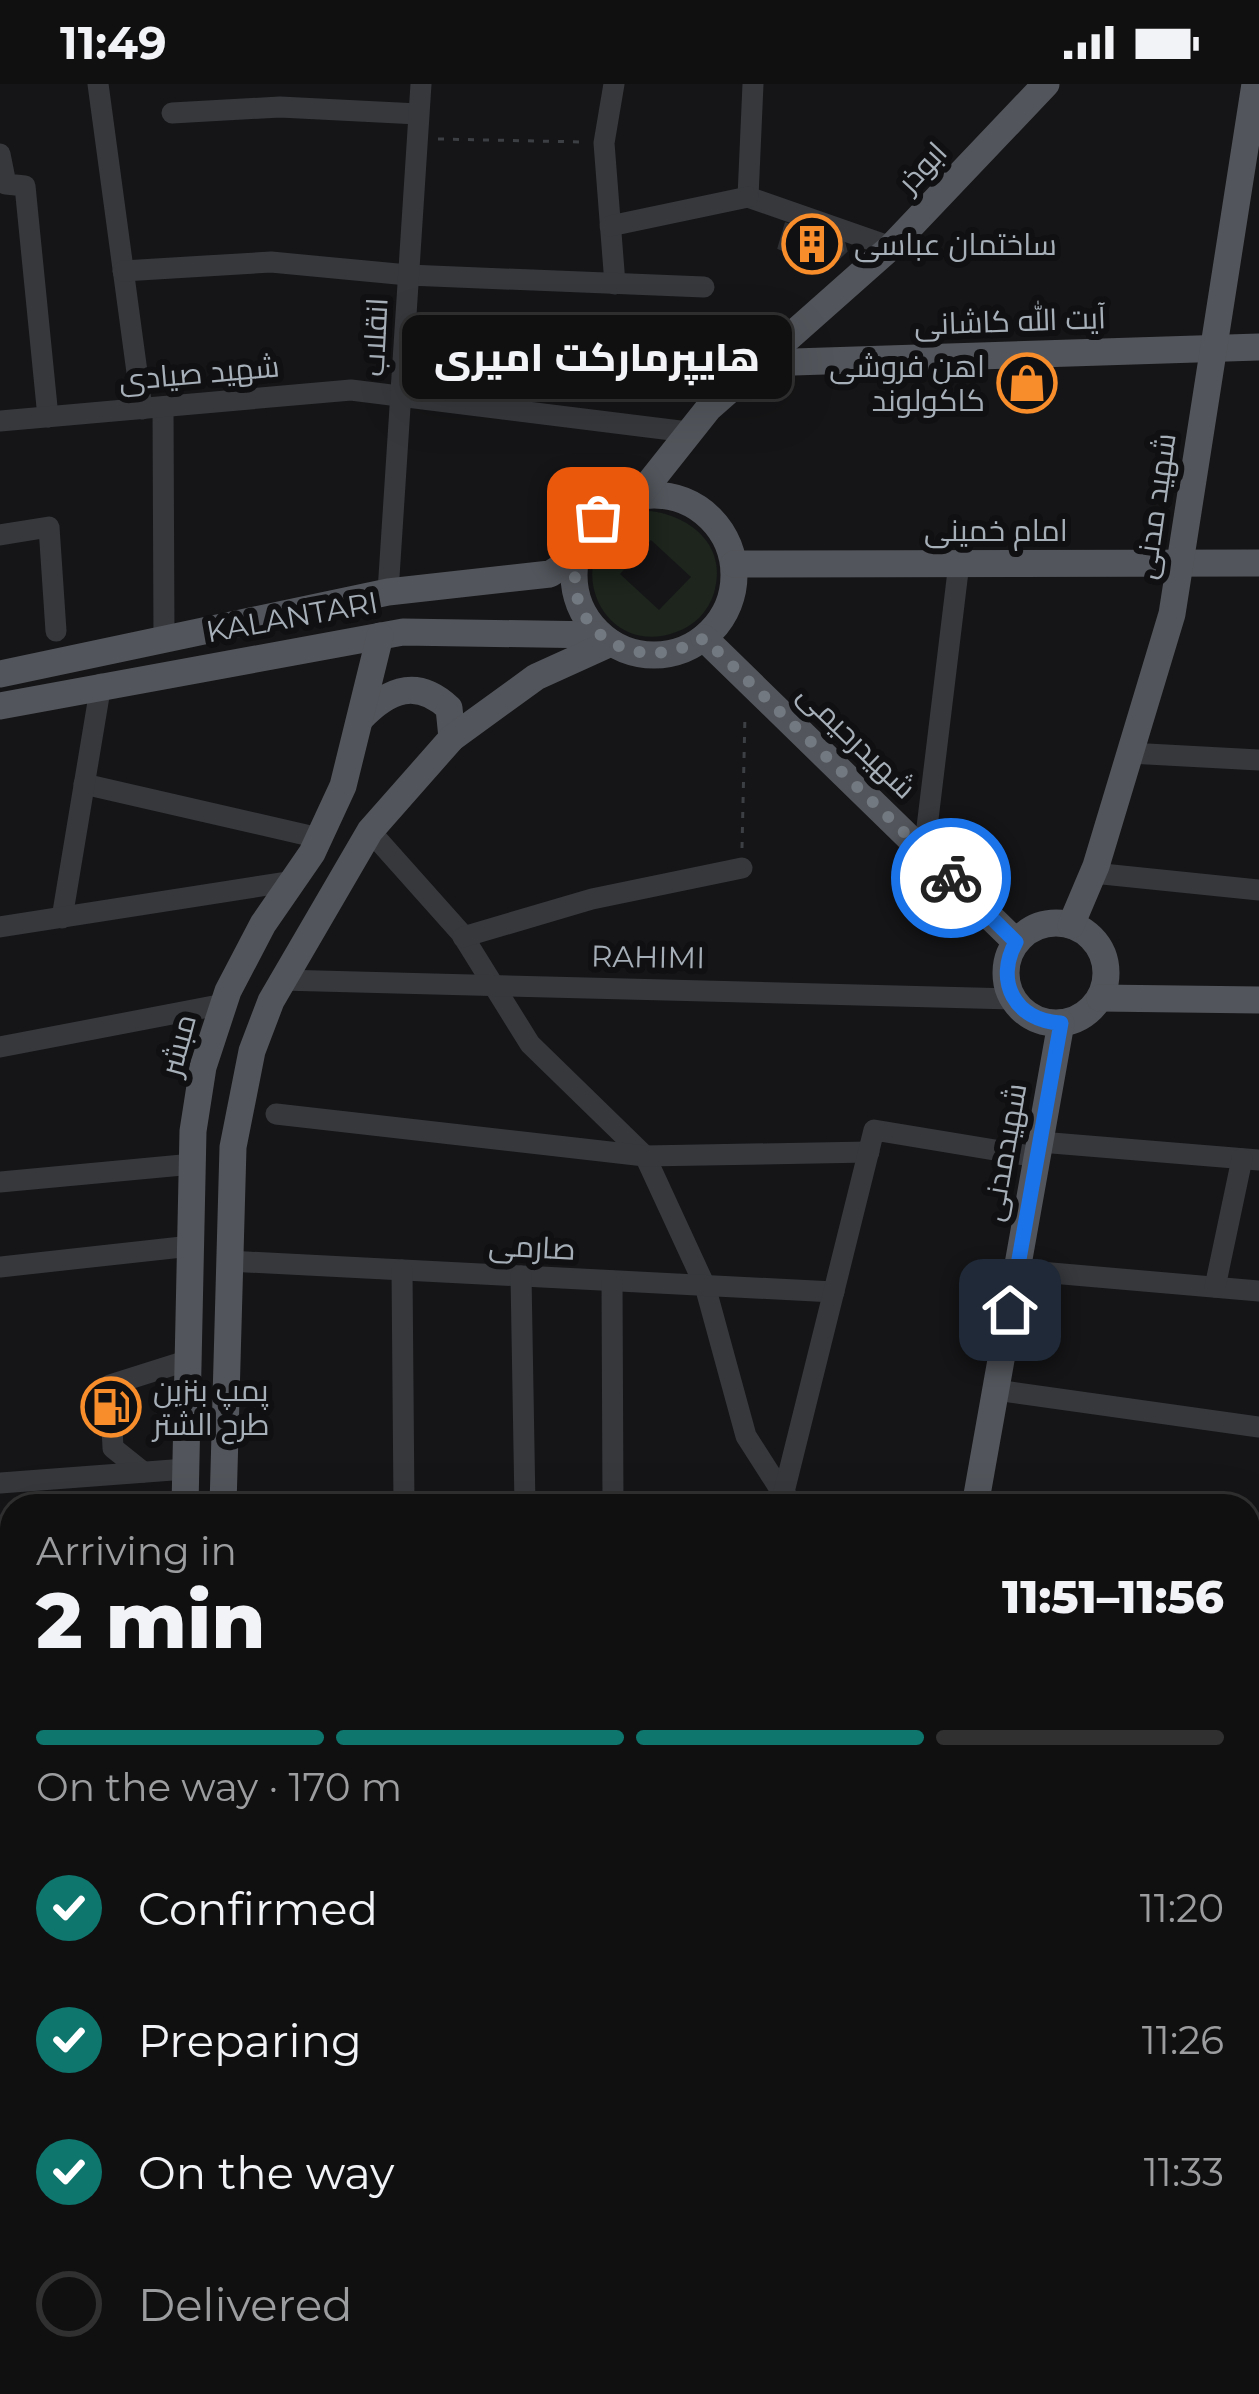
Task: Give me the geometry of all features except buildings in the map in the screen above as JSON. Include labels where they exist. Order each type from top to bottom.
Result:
[{"type":"main road","name":"ابوذر","points":[[639,496],[688,432],[891,247],[1046,84]]},
{"type":"main road","name":"شهید مدنی","points":[[1071,925],[1093,873],[1130,753],[1182,563],[1210,348],[1255,84]]},
{"type":"main road","name":"آیت الله کاشانی","points":[[763,363],[1259,347]]},
{"type":"main road","points":[[639,496],[690,503],[726,539],[734,564],[728,604],[704,638],[658,655],[606,639],[577,600],[575,558],[598,518],[639,496]]},
{"type":"main road","name":"KALANTARI","points":[[0,674],[388,592],[550,574],[575,558]]},
{"type":"main road","name":"امام خمینی","points":[[734,564],[1259,563]]},
{"type":"main road","name":"KALANTARI","points":[[0,706],[380,636],[485,629],[606,639]]},
{"type":"main road","name":"مبشر","points":[[185,1494],[193,1164],[202,1067],[224,1004],[263,924],[319,838],[343,786],[380,636]]},
{"type":"main road","name":"شهیدرحیمی","points":[[704,638],[1016,942]]},
{"type":"main road","points":[[223,1494],[228,1261],[239,1102],[281,980],[370,831],[452,738],[536,677],[606,639]]},
{"type":"main road","points":[[361,718],[379,699],[417,688],[433,693],[449,708],[452,738]]},
{"type":"main road","points":[[1041,925],[1071,925],[1084,931],[1103,954],[1106,969],[1100,998],[1076,1019],[1061,1023],[1033,1018],[1013,999],[1005,970],[1016,942],[1041,925]]},
{"type":"main road","points":[[1100,998],[1259,1000]]},
{"type":"main road","name":"شهیدمدنی","points":[[977,1494],[1061,1023]]},
{"type":"street","points":[[98,84],[124,271],[153,408],[164,639]]},
{"type":"street","name":"انقلاب","points":[[388,592],[421,84]]},
{"type":"street","points":[[614,84],[604,143],[614,284]]},
{"type":"street","points":[[748,197],[753,84]]},
{"type":"street","points":[[172,113],[280,106],[418,114]]},
{"type":"street","points":[[0,154],[6,184],[25,186],[47,417]]},
{"type":"street","points":[[610,226],[748,197],[891,247]]},
{"type":"street","points":[[124,271],[271,262],[409,275],[704,287]]},
{"type":"street","name":"شهید صیادی","points":[[0,421],[351,390],[402,400],[688,432]]},
{"type":"street","points":[[0,535],[49,526],[56,631]]},
{"type":"street","points":[[924,852],[959,563]]},
{"type":"street","points":[[62,918],[101,684]]},
{"type":"street","points":[[1130,753],[1259,760]]},
{"type":"street","points":[[84,784],[319,838]]},
{"type":"street","points":[[370,831],[463,937],[530,1044],[645,1156],[705,1286],[746,1436],[782,1494]]},
{"type":"street","points":[[463,937],[592,899],[742,868]]},
{"type":"street","points":[[1093,873],[1259,890]]},
{"type":"street","points":[[0,927],[292,881]]},
{"type":"street","name":"RAHIMI","points":[[281,980],[1013,999]]},
{"type":"street","points":[[0,1047],[224,1004]]},
{"type":"street","points":[[276,1114],[645,1156],[872,1141],[1251,1160],[1215,1287]]},
{"type":"street","points":[[789,1494],[872,1141]]},
{"type":"street","points":[[0,1182],[193,1164]]},
{"type":"street","points":[[0,1267],[191,1246]]},
{"type":"street","name":"صارمی","points":[[228,1261],[834,1292]]},
{"type":"street","points":[[402,1270],[404,1494]]},
{"type":"street","points":[[1017,1270],[1259,1291]]},
{"type":"street","points":[[521,1276],[525,1494]]},
{"type":"street","points":[[612,1281],[613,1494]]},
{"type":"street","points":[[142,1472],[113,1448],[110,1385],[188,1360]]},
{"type":"street","points":[[996,1390],[1259,1427]]},
{"type":"street","points":[[0,1483],[186,1469]]},
{"type":"path","points":[[416,139],[604,143]]},
{"type":"path","points":[[742,868],[745,679]]},
{"type":"shaded area","points":[[650,511],[680,519],[703,537],[716,561],[717,576],[711,600],[694,622],[676,632],[647,637],[623,629],[605,613],[595,592],[593,568],[600,544],[619,524]],"holes":[[[651,540],[691,577],[659,610],[620,574]]]},
{"type":"way so far","points":[[598,518],[583,536],[573,579],[586,619],[600,634],[634,653],[658,655],[682,650],[704,638],[951,878]]},
{"type":"place","name":"ساختمان عباسی","points":[[812,244]]},
{"type":"place","name":"اهن فروشی کاکولوند","points":[[1027,383]]},
{"type":"place","name":"هایپرمارکت امیری","points":[[598,518]]},
{"type":"place","name":"پمپ بنزین طرح الشتر","points":[[111,1407]]},
{"type":"route","points":[[951,878],[1016,942],[1005,970],[1006,985],[1021,1010],[1033,1018],[1061,1023],[1010,1310]]}]
